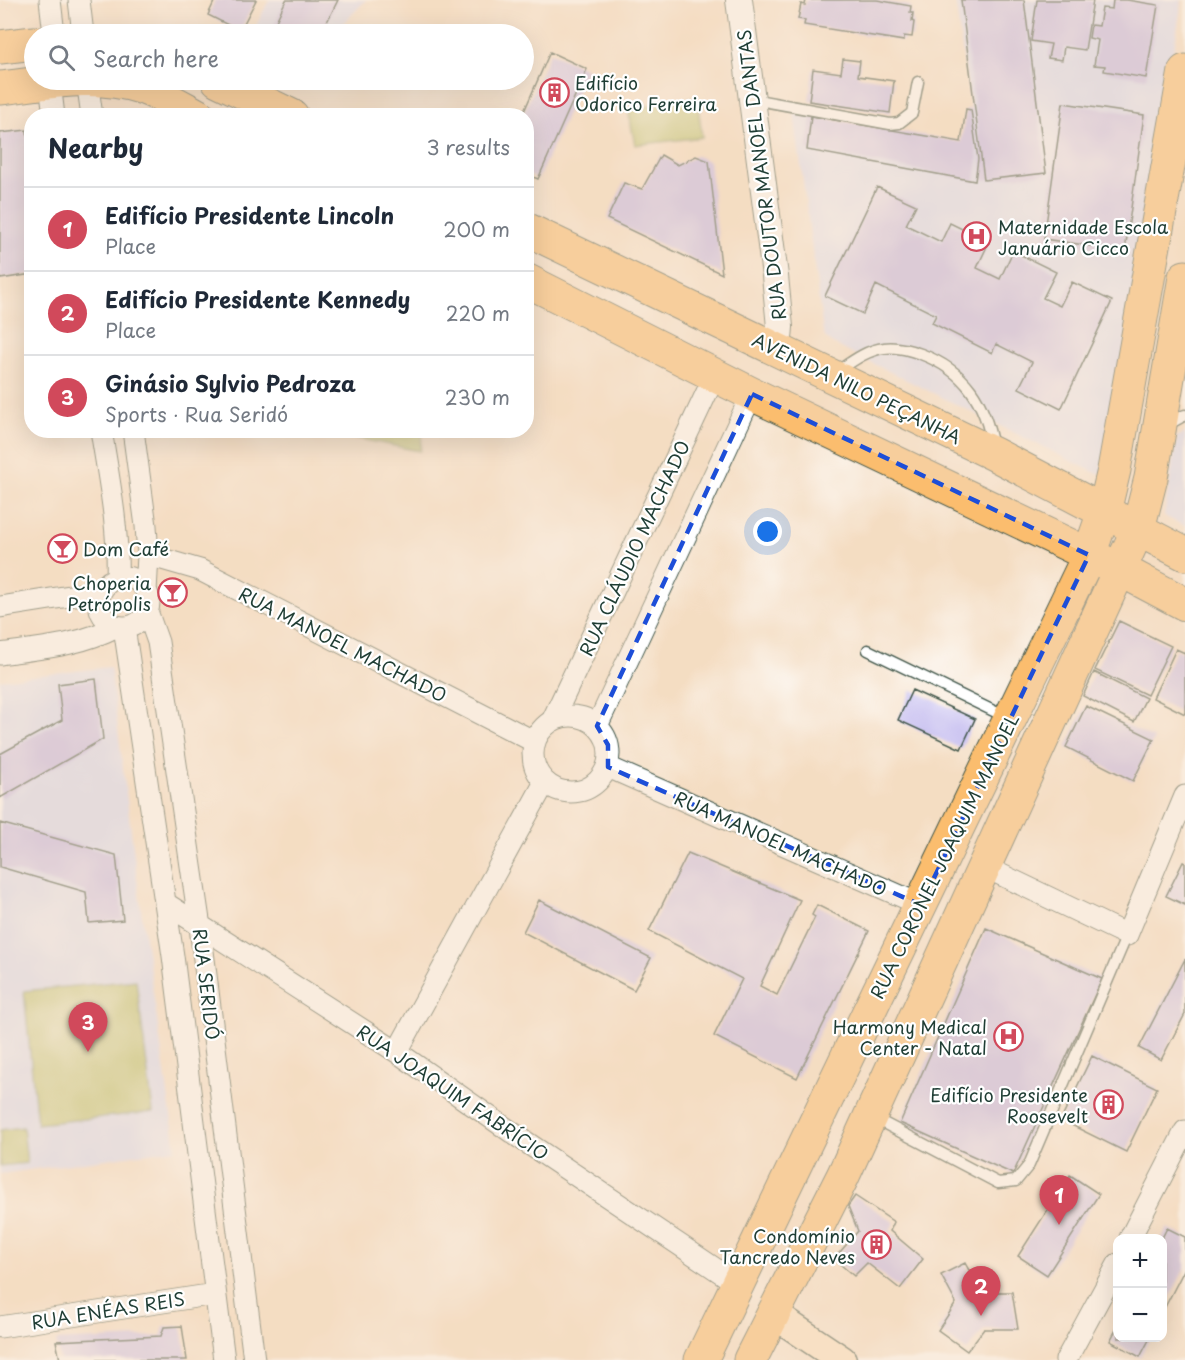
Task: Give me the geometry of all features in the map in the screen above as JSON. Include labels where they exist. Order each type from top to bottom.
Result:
[{"type":"main road","points":[[0,47],[24,44]]},
{"type":"main road","name":"RUA CORONEL JOAQUIM MANOEL","points":[[701,1360],[1089,555],[1104,512],[1114,470],[1185,71]]},
{"type":"main road","points":[[0,88],[24,85]]},
{"type":"main road","points":[[144,90],[182,108]]},
{"type":"main road","points":[[239,90],[276,108]]},
{"type":"main road","name":"AVENIDA NILO PEÇANHA","points":[[534,233],[994,454],[1185,554]]},
{"type":"main road","points":[[534,282],[551,288],[593,296],[606,284],[608,277],[604,267]]},
{"type":"main road","name":"RUA CORONEL JOAQUIM MANOEL","points":[[750,1360],[843,1176],[1138,529],[1150,478],[1172,422],[1185,277]]},
{"type":"main road","points":[[534,283],[752,394],[1119,569],[1185,604]]},
{"type":"main road","points":[[772,1313],[842,1360]]},
{"type":"street","points":[[50,0],[53,24]]},
{"type":"street","points":[[79,0],[82,24]]},
{"type":"street","name":"RUA DOUTOR MANOEL DANTAS","points":[[739,0],[778,305],[778,351]]},
{"type":"street","points":[[51,90],[53,108]]},
{"type":"street","points":[[88,90],[91,108]]},
{"type":"street","name":"RUA CLÁUDIO MACHADO","points":[[552,721],[715,375]]},
{"type":"street","points":[[597,726],[752,394]]},
{"type":"street","points":[[102,438],[118,552],[109,585],[99,604],[107,621],[121,627]]},
{"type":"street","name":"RUA SERIDÓ","points":[[134,438],[148,555],[146,602],[158,642],[200,927],[254,1360]]},
{"type":"street","name":"RUA MANOEL MACHADO","points":[[148,555],[200,570],[535,742]]},
{"type":"street","points":[[0,607],[131,579],[138,582],[146,602],[135,624],[95,638],[0,654]]},
{"type":"street","name":"RUA SERIDÓ","points":[[121,627],[165,903],[224,1360]]},
{"type":"street","points":[[565,716],[579,717],[597,726],[608,745],[610,756],[608,767],[600,780],[587,790],[573,793],[557,790],[545,782],[536,771],[533,757],[535,742],[541,730],[552,721],[565,716]]},
{"type":"street","name":"RUA MANOEL MACHADO","points":[[608,767],[921,905]]},
{"type":"street","points":[[397,1052],[545,782]]},
{"type":"street","points":[[985,867],[1127,935],[1185,796]]},
{"type":"street","name":"RUA JOAQUIM FABRÍCIO","points":[[165,903],[397,1052],[517,1136],[738,1284]]},
{"type":"street","points":[[1133,1234],[1185,1131]]},
{"type":"street","points":[[1066,1360],[1113,1273]]},
{"type":"street","name":"RUA ENÉAS REIS","points":[[0,1327],[215,1294]]},
{"type":"lane","points":[[751,99],[890,124],[899,123],[912,113],[918,82]]},
{"type":"lane","points":[[830,376],[870,352],[884,348],[913,351],[933,358],[950,368],[975,396],[985,414],[994,454]]},
{"type":"lane","points":[[868,650],[1011,720]]},
{"type":"lane","points":[[871,1116],[998,1183],[1016,1181],[1029,1165],[1127,935]]},
{"type":"highlighted area","points":[[752,394],[1089,555],[921,905],[608,767],[608,745],[597,726]]},
{"type":"shaded area","points":[[269,0],[366,0],[343,24],[257,24]]},
{"type":"shaded area","name":"Maternidade Escola Januário Cicco","points":[[955,0],[1182,0],[1104,471],[1098,474],[833,344],[825,337],[823,331],[794,113],[961,142],[966,109],[971,110]]},
{"type":"shaded area","points":[[1185,433],[1185,526],[1164,516],[1177,437]]},
{"type":"shaded area","points":[[110,667],[142,917],[176,1149],[0,1174],[0,680]]},
{"type":"green space","points":[[697,97],[702,137],[635,145],[628,109]]},
{"type":"green space","points":[[355,438],[422,438],[420,451]]},
{"type":"green space","points":[[136,980],[153,1112],[37,1124],[24,991]]},
{"type":"green space","points":[[23,1127],[27,1163],[0,1166],[0,1130]]},
{"type":"building","points":[[215,0],[256,0],[244,24],[226,24],[208,15]]},
{"type":"building","points":[[286,0],[338,0],[326,24],[275,24]]},
{"type":"building","points":[[806,0],[877,0],[911,6],[910,13],[913,13],[912,21],[914,22],[912,37],[904,36],[904,41],[804,25],[805,20],[798,19],[801,4],[805,5]]},
{"type":"building","points":[[961,0],[1024,0],[1046,173],[984,180]]},
{"type":"building","points":[[1037,0],[1093,0],[1085,50],[1064,47],[1062,60],[1048,58],[1051,44],[1031,41]]},
{"type":"building","points":[[1113,0],[1158,5],[1146,78],[1104,71],[1105,66],[1094,65],[1098,40],[1089,38],[1091,25],[1099,26],[1102,8],[1112,9]]},
{"type":"building","name":"Edifício Odorico Ferreira","points":[[550,52],[587,69],[538,179],[534,177],[534,108],[526,108]]},
{"type":"building","points":[[843,59],[860,61],[858,76],[894,81],[890,113],[809,101],[813,69],[841,73]]},
{"type":"building","points":[[1063,103],[1144,115],[1125,251],[1044,239]]},
{"type":"building","points":[[966,109],[971,110],[978,159],[975,181],[807,150],[811,116],[961,142]]},
{"type":"building","points":[[24,130],[24,275],[0,279],[0,133]]},
{"type":"building","points":[[661,155],[678,165],[696,156],[709,161],[722,274],[607,219],[624,183],[642,189]]},
{"type":"building","points":[[877,187],[916,205],[906,225],[941,242],[950,223],[989,242],[977,268],[1000,279],[1013,251],[1056,272],[1043,298],[1060,306],[1072,282],[1112,301],[1061,409],[1019,388],[1032,362],[996,344],[992,353],[932,323],[936,315],[876,285],[863,314],[825,296]]},
{"type":"building","points":[[1119,621],[1171,646],[1147,695],[1095,670]]},
{"type":"building","points":[[1176,649],[1185,653],[1185,714],[1153,698]]},
{"type":"building","points":[[1094,672],[1146,698],[1134,722],[1083,696]]},
{"type":"building","points":[[96,679],[103,739],[0,798],[0,754],[62,720],[58,684]]},
{"type":"building","points":[[912,690],[975,719],[961,749],[898,720]]},
{"type":"building","points":[[1086,706],[1154,739],[1133,781],[1066,747]]},
{"type":"building","points":[[0,823],[116,855],[123,920],[89,923],[86,892],[0,867]]},
{"type":"building","points":[[688,853],[800,900],[760,986],[777,995],[815,917],[812,915],[817,905],[869,931],[797,1078],[714,1036],[742,979],[649,931]]},
{"type":"building","points":[[1183,862],[1185,863],[1185,905],[1166,896]]},
{"type":"building","points":[[539,900],[651,958],[634,990],[523,932]]},
{"type":"building","name":"Harmony Medical Center - Natal","points":[[986,928],[1102,979],[1013,1174],[900,1123]]},
{"type":"building","points":[[1185,959],[1185,1014],[1161,1060],[1139,1048]]},
{"type":"building","name":"Edifício Presidente Roosevelt","points":[[1092,1056],[1157,1088],[1126,1152],[1061,1120]]},
{"type":"building","points":[[1070,1175],[1099,1194],[1047,1275],[1018,1256]]},
{"type":"building","name":"Condomínio Tancredo Neves","points":[[855,1196],[894,1222],[890,1231],[923,1259],[900,1289],[867,1263],[854,1276],[834,1259],[858,1231],[848,1206]]},
{"type":"building","points":[[1167,1228],[1185,1237],[1185,1268],[1167,1303],[1167,1234],[1164,1234]]},
{"type":"building","points":[[965,1263],[981,1292],[1012,1292],[1018,1329],[984,1329],[967,1351],[938,1330],[956,1303],[941,1275]]},
{"type":"building","points":[[182,1326],[187,1360],[60,1360],[56,1341],[161,1336],[164,1327]]},
{"type":"building","points":[[1113,1335],[1113,1342],[1148,1342],[1140,1357],[1110,1341]]},
{"type":"place","name":"Edifício Odorico Ferreira","points":[[554,92]]},
{"type":"place","name":"Maternidade Escola Januário Cicco","points":[[977,236]]},
{"type":"place","name":"Dom Café","points":[[62,548]]},
{"type":"place","name":"Choperia Petrópolis","points":[[172,592]]},
{"type":"place","name":"Harmony Medical Center - Natal","points":[[1008,1036]]},
{"type":"place","name":"Ginásio Sylvio Pedroza","points":[[88,1052]]},
{"type":"place","name":"Edifício Presidente Roosevelt","points":[[1109,1104]]},
{"type":"place","name":"Edifício Presidente Lincoln","points":[[1059,1225]]},
{"type":"place","name":"Condomínio Tancredo Neves","points":[[876,1245]]},
{"type":"place","name":"Edifício Presidente Kennedy","points":[[981,1316]]}]
